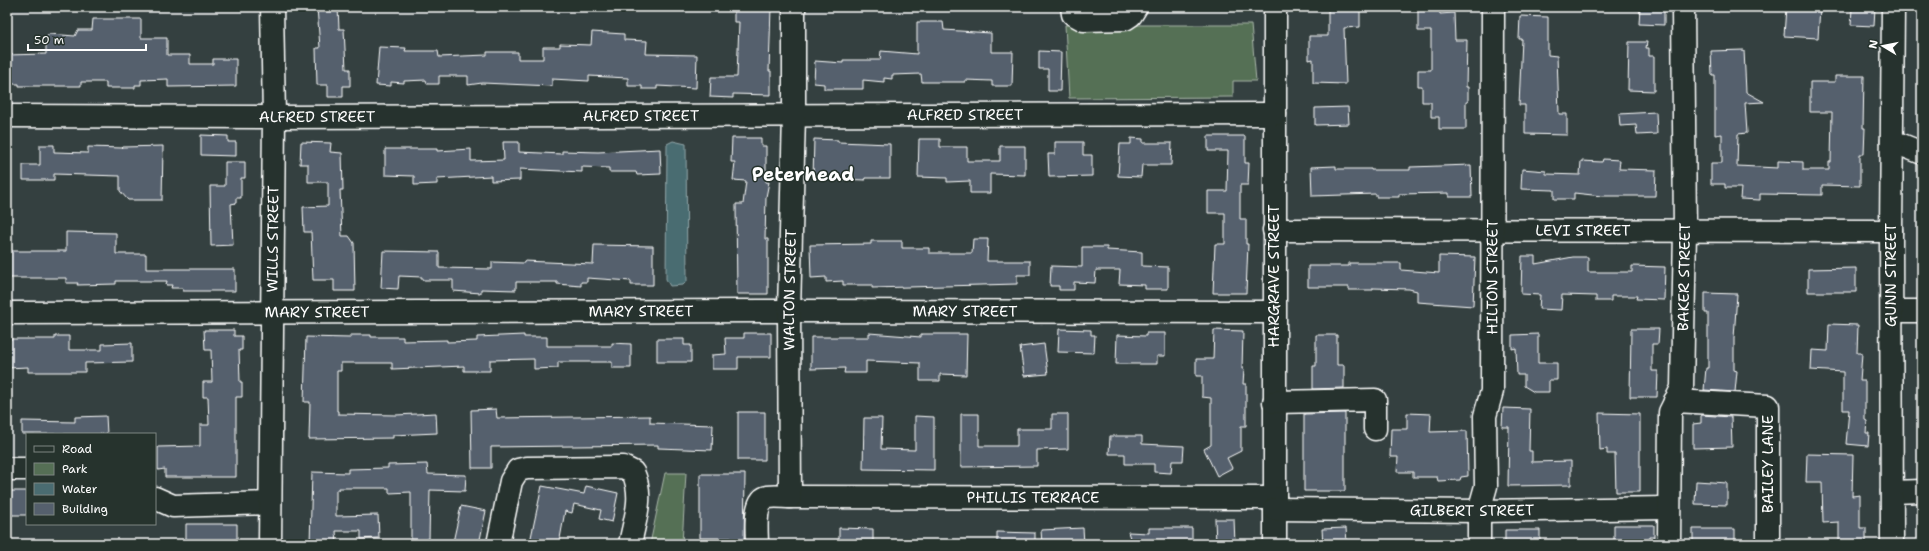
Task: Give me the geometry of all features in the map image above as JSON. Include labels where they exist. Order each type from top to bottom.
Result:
[{"type":"street","name":"WILLS STREET","points":[[270,544],[274,117],[272,7]]},
{"type":"street","name":"WALTON STREET","points":[[790,497],[789,311],[794,115],[794,7]]},
{"type":"street","points":[[1072,7],[1073,14],[1084,20],[1125,19],[1131,15],[1136,7]]},
{"type":"street","name":"HARGRAVE STREET","points":[[1275,7],[1275,544]]},
{"type":"street","name":"HILTON STREET","points":[[1479,544],[1479,511],[1486,486],[1485,416],[1492,391],[1493,7]]},
{"type":"street","name":"BAKER STREET","points":[[1668,544],[1670,412],[1682,388],[1685,231],[1683,7]]},
{"type":"street","name":"GUNN STREET","points":[[1892,544],[1891,231],[1893,7]]},
{"type":"street","name":"ALFRED STREET","points":[[7,116],[274,117],[1275,114]]},
{"type":"street","points":[[1892,141],[1922,152]]},
{"type":"street","name":"LEVI STREET","points":[[1274,230],[1891,231]]},
{"type":"street","name":"MARY STREET","points":[[7,313],[789,311],[1274,312]]},
{"type":"street","points":[[1892,311],[1922,311]]},
{"type":"street","points":[[1274,402],[1375,400],[1375,429]]},
{"type":"street","name":"BAILEY LANE","points":[[1675,402],[1768,406],[1768,544]]},
{"type":"street","points":[[498,544],[510,481],[518,470],[527,468],[599,467],[623,467],[633,472],[638,483],[640,495],[630,544]]},
{"type":"street","points":[[7,468],[26,468]]},
{"type":"street","points":[[1892,492],[1922,491]]},
{"type":"street","points":[[757,544],[758,510],[760,501],[766,497],[790,497]]},
{"type":"street","name":"PHILLIS TERRACE","points":[[790,497],[1275,504]]},
{"type":"street","points":[[156,498],[173,506],[270,503]]},
{"type":"street","name":"GILBERT STREET","points":[[1275,504],[1479,511],[1668,508]]},
{"type":"green space","points":[[1065,25],[1251,25],[1256,81],[1233,81],[1233,97],[1069,98]]},
{"type":"green space","points":[[665,473],[686,473],[682,544],[650,544]]},
{"type":"water","points":[[673,141],[686,144],[687,281],[683,285],[670,286],[666,279],[667,144]]},
{"type":"building","points":[[317,7],[338,7],[339,29],[344,29],[346,69],[350,69],[350,86],[343,86],[343,97],[328,97],[328,85],[317,85],[316,48],[320,48]]},
{"type":"building","points":[[734,7],[771,7],[769,71],[771,71],[771,95],[733,94],[733,98],[710,97],[711,77],[737,77],[739,22],[734,22]]},
{"type":"building","points":[[1328,7],[1360,7],[1360,27],[1344,28],[1346,84],[1313,83],[1313,59],[1309,60],[1309,36],[1328,36]]},
{"type":"building","points":[[1418,7],[1439,7],[1440,14],[1454,13],[1455,40],[1467,40],[1466,87],[1468,87],[1468,102],[1466,102],[1466,129],[1439,129],[1439,117],[1431,117],[1431,102],[1422,102],[1422,86],[1418,86],[1418,70],[1431,70],[1431,31],[1418,31]]},
{"type":"building","points":[[1640,7],[1664,7],[1664,25],[1639,24]]},
{"type":"building","points":[[1786,7],[1820,7],[1818,38],[1784,36]]},
{"type":"building","points":[[1852,7],[1875,7],[1874,26],[1851,25]]},
{"type":"building","points":[[1520,16],[1548,17],[1548,55],[1557,56],[1559,114],[1567,114],[1567,135],[1525,134],[1525,105],[1519,105],[1522,39],[1519,39]]},
{"type":"building","points":[[93,19],[141,19],[141,38],[167,38],[167,55],[190,55],[190,64],[213,64],[213,59],[236,59],[236,86],[168,87],[168,79],[141,80],[141,85],[135,85],[135,88],[106,88],[106,82],[81,82],[81,86],[19,86],[19,84],[7,84],[7,55],[46,54],[46,38],[49,34],[75,36],[78,30],[92,30]]},
{"type":"building","points":[[917,22],[943,22],[944,30],[991,33],[991,52],[1013,52],[1012,86],[992,86],[992,81],[965,80],[965,82],[922,82],[921,74],[892,75],[892,79],[884,78],[884,82],[863,80],[863,89],[824,89],[824,84],[814,83],[815,61],[843,63],[843,60],[880,60],[881,51],[917,54]]},
{"type":"building","points":[[592,32],[624,34],[624,40],[647,41],[646,54],[697,55],[696,88],[657,86],[657,89],[642,89],[642,86],[628,86],[628,78],[589,76],[589,81],[552,79],[552,86],[482,83],[468,85],[468,76],[439,76],[439,84],[427,84],[426,80],[404,81],[404,83],[391,82],[391,86],[376,85],[379,47],[406,48],[405,51],[438,51],[439,57],[487,55],[487,52],[518,52],[518,59],[543,59],[543,47],[560,47],[560,44],[591,45]]},
{"type":"building","points":[[1629,42],[1647,42],[1646,48],[1649,48],[1649,56],[1654,56],[1654,91],[1628,90]]},
{"type":"building","points":[[1744,50],[1746,92],[1764,102],[1745,103],[1747,133],[1738,134],[1737,166],[1778,168],[1778,161],[1803,162],[1803,170],[1829,170],[1829,162],[1831,162],[1832,112],[1810,112],[1810,82],[1835,82],[1835,76],[1864,76],[1863,128],[1865,128],[1864,154],[1860,154],[1860,186],[1822,185],[1822,195],[1760,194],[1760,200],[1740,199],[1741,188],[1725,188],[1725,184],[1711,184],[1711,163],[1722,163],[1722,134],[1715,135],[1715,75],[1712,75],[1711,51]]},
{"type":"building","points":[[1039,51],[1061,52],[1060,91],[1048,91],[1048,69],[1039,69]]},
{"type":"building","points":[[1348,107],[1349,124],[1315,125],[1315,108]]},
{"type":"building","points":[[1656,112],[1657,134],[1637,135],[1636,125],[1620,126],[1619,114]]},
{"type":"building","points":[[201,135],[228,136],[228,142],[236,142],[236,156],[201,155]]},
{"type":"building","points":[[1208,136],[1245,136],[1245,163],[1249,163],[1248,185],[1240,185],[1240,219],[1246,219],[1246,244],[1248,244],[1246,293],[1213,293],[1215,244],[1225,244],[1225,213],[1208,213],[1208,191],[1227,191],[1228,151],[1208,151]]},
{"type":"building","points":[[732,138],[761,138],[761,146],[766,146],[766,182],[769,182],[766,197],[765,239],[768,239],[768,294],[737,294],[736,204],[743,204],[746,181],[733,180],[735,162],[731,162]]},
{"type":"building","points":[[1131,138],[1143,139],[1143,143],[1172,143],[1171,165],[1142,165],[1141,177],[1118,176],[1120,144],[1131,144]]},
{"type":"building","points":[[814,139],[838,140],[838,142],[890,144],[890,178],[865,178],[865,180],[813,178]]},
{"type":"building","points":[[919,139],[940,139],[940,147],[967,147],[967,161],[1000,161],[1000,146],[1025,146],[1025,175],[990,174],[990,193],[970,193],[970,181],[947,182],[947,178],[918,177]]},
{"type":"building","points":[[301,142],[331,143],[330,152],[342,153],[343,190],[340,190],[342,236],[349,236],[354,243],[355,291],[334,291],[334,280],[313,280],[311,232],[304,232],[303,207],[328,206],[328,182],[308,182],[308,164],[300,164]]},
{"type":"building","points":[[503,142],[519,142],[519,152],[562,154],[562,151],[598,152],[660,149],[661,174],[637,175],[636,172],[609,172],[609,168],[582,167],[582,172],[520,169],[520,180],[491,181],[491,176],[437,179],[437,184],[414,185],[414,176],[385,175],[385,149],[437,149],[437,151],[471,149],[471,161],[504,160]]},
{"type":"building","points":[[1055,142],[1083,142],[1083,155],[1092,155],[1092,176],[1049,177],[1048,154],[1055,154]]},
{"type":"building","points":[[40,145],[54,145],[54,152],[88,153],[88,147],[122,148],[163,146],[162,200],[128,200],[120,191],[120,176],[54,174],[54,180],[23,180],[23,165],[40,165]]},
{"type":"building","points":[[1603,159],[1620,160],[1619,169],[1656,170],[1655,196],[1602,196],[1574,193],[1574,199],[1554,199],[1554,190],[1521,189],[1522,169],[1546,171],[1546,174],[1580,175],[1581,161],[1602,162]]},
{"type":"building","points":[[225,162],[245,162],[245,178],[241,178],[241,198],[236,198],[236,203],[231,204],[233,245],[211,246],[210,186],[225,186]]},
{"type":"building","points":[[1471,165],[1472,197],[1449,197],[1449,193],[1399,194],[1399,197],[1376,197],[1376,194],[1312,196],[1311,167],[1336,166],[1336,169],[1410,170],[1410,167]]},
{"type":"building","points":[[66,232],[116,233],[116,254],[146,254],[146,269],[235,269],[235,291],[183,291],[183,288],[171,288],[172,285],[166,285],[167,281],[116,281],[116,284],[77,285],[78,283],[66,283],[66,278],[7,278],[7,251],[66,251]]},
{"type":"building","points":[[973,239],[988,239],[987,261],[1030,261],[1030,275],[1017,275],[1017,284],[872,288],[872,285],[843,285],[843,281],[826,282],[826,277],[811,278],[810,245],[871,244],[871,241],[902,241],[902,248],[929,248],[929,253],[972,253]]},
{"type":"building","points":[[594,245],[653,246],[653,285],[631,285],[631,281],[587,278],[587,282],[581,282],[581,286],[557,284],[557,282],[516,282],[516,290],[481,289],[481,293],[453,291],[453,280],[422,280],[422,277],[399,276],[398,289],[381,288],[383,251],[439,252],[439,268],[492,269],[492,262],[524,263],[524,261],[593,264]]},
{"type":"building","points":[[1082,247],[1107,247],[1107,250],[1142,252],[1142,266],[1168,267],[1168,289],[1145,289],[1145,285],[1119,284],[1120,270],[1096,270],[1095,283],[1074,282],[1074,290],[1059,290],[1059,286],[1050,286],[1051,266],[1082,267]]},
{"type":"building","points":[[1439,256],[1475,257],[1473,306],[1417,302],[1417,291],[1409,289],[1373,288],[1373,290],[1349,290],[1349,287],[1308,287],[1308,266],[1349,266],[1349,263],[1401,263],[1401,270],[1439,273]]},
{"type":"building","points":[[1522,256],[1535,256],[1535,264],[1573,257],[1588,257],[1588,272],[1632,272],[1632,266],[1665,267],[1664,300],[1636,299],[1637,296],[1611,296],[1611,301],[1596,301],[1596,296],[1562,295],[1561,310],[1539,309],[1540,295],[1521,294]]},
{"type":"building","points":[[1856,268],[1856,292],[1808,292],[1808,269]]},
{"type":"building","points":[[1705,293],[1737,294],[1734,338],[1734,370],[1737,371],[1735,392],[1704,390],[1706,368],[1708,368],[1708,313],[1705,313]]},
{"type":"building","points":[[1829,324],[1858,325],[1857,353],[1862,353],[1860,381],[1865,381],[1865,420],[1867,421],[1866,433],[1869,433],[1868,446],[1846,444],[1849,410],[1843,410],[1843,372],[1811,370],[1812,350],[1828,351]]},
{"type":"building","points":[[1059,329],[1091,330],[1091,335],[1095,335],[1094,353],[1058,352]]},
{"type":"building","points":[[1631,329],[1659,329],[1658,344],[1652,344],[1652,371],[1658,371],[1657,397],[1630,397]]},
{"type":"building","points":[[204,330],[234,330],[234,336],[242,336],[242,350],[239,350],[242,397],[236,397],[236,477],[165,477],[165,469],[158,470],[158,447],[200,446],[200,425],[209,425],[208,397],[203,397],[203,382],[212,382],[211,350],[205,350]]},
{"type":"building","points":[[1214,330],[1243,331],[1242,369],[1244,369],[1243,384],[1246,384],[1246,426],[1241,426],[1241,451],[1227,458],[1232,468],[1217,476],[1204,449],[1211,445],[1211,398],[1202,397],[1202,376],[1196,376],[1196,359],[1213,359]]},
{"type":"building","points":[[744,333],[771,333],[771,357],[738,357],[738,369],[712,369],[712,355],[726,354],[725,338],[744,338]]},
{"type":"building","points":[[869,333],[921,337],[921,334],[967,334],[966,375],[940,374],[940,381],[920,381],[920,363],[866,361],[866,373],[844,373],[845,368],[811,369],[811,337],[869,337]]},
{"type":"building","points":[[1146,333],[1165,333],[1165,356],[1157,356],[1157,364],[1116,364],[1117,335],[1146,336]]},
{"type":"building","points":[[1538,334],[1538,363],[1557,363],[1557,380],[1549,380],[1549,392],[1534,392],[1524,386],[1524,375],[1517,375],[1516,348],[1512,349],[1512,335]]},
{"type":"building","points":[[350,335],[371,335],[371,337],[403,337],[403,341],[447,340],[447,342],[477,341],[477,337],[524,335],[524,337],[547,337],[547,346],[612,346],[612,343],[631,344],[631,368],[612,368],[612,362],[558,362],[558,368],[534,369],[534,359],[490,360],[490,371],[464,371],[464,366],[392,369],[392,363],[341,363],[341,371],[337,371],[338,414],[396,415],[436,413],[437,433],[393,435],[393,438],[309,439],[310,402],[304,402],[306,337],[350,338]]},
{"type":"building","points":[[1316,335],[1337,335],[1337,365],[1344,365],[1344,388],[1313,389],[1313,366],[1316,366]]},
{"type":"building","points":[[55,336],[69,336],[69,350],[102,350],[102,344],[132,343],[132,362],[85,363],[85,372],[28,372],[28,367],[7,368],[7,339],[55,339]]},
{"type":"building","points":[[657,339],[684,339],[684,345],[691,345],[691,362],[657,362]]},
{"type":"building","points":[[1044,344],[1048,374],[1024,376],[1020,347]]},
{"type":"building","points":[[1503,408],[1530,409],[1529,451],[1532,451],[1532,462],[1571,461],[1571,485],[1508,486],[1509,427],[1502,427]]},
{"type":"building","points":[[496,409],[497,418],[650,416],[650,423],[713,425],[712,450],[658,448],[658,445],[491,447],[491,468],[472,468],[471,410]]},
{"type":"building","points":[[738,412],[765,412],[765,460],[738,460]]},
{"type":"building","points":[[1345,413],[1345,491],[1304,491],[1304,414]]},
{"type":"building","points":[[1407,413],[1431,414],[1430,432],[1467,431],[1468,476],[1461,477],[1460,480],[1438,481],[1437,477],[1413,477],[1413,472],[1397,472],[1398,457],[1390,457],[1391,429],[1407,429]]},
{"type":"building","points":[[1599,413],[1640,414],[1640,492],[1616,492],[1615,454],[1607,454],[1607,449],[1600,450]]},
{"type":"building","points":[[961,414],[979,414],[979,446],[1017,446],[1017,429],[1052,429],[1052,414],[1068,414],[1068,449],[1037,450],[1037,466],[961,467]]},
{"type":"building","points":[[1701,415],[1731,417],[1732,447],[1693,448],[1693,424],[1701,423]]},
{"type":"building","points":[[106,416],[107,433],[22,434],[22,421],[75,422],[75,417]]},
{"type":"building","points":[[915,416],[934,417],[934,470],[863,469],[864,418],[882,418],[881,449],[915,450]]},
{"type":"building","points":[[1110,436],[1142,436],[1142,444],[1184,446],[1183,461],[1172,461],[1171,473],[1154,472],[1154,464],[1125,464],[1125,454],[1109,454]]},
{"type":"building","points":[[1807,454],[1853,455],[1852,496],[1860,495],[1860,528],[1866,528],[1866,544],[1839,544],[1839,522],[1823,523],[1822,482],[1806,482]]},
{"type":"building","points":[[427,464],[428,474],[466,475],[465,491],[430,490],[429,539],[426,539],[426,544],[411,544],[411,492],[389,493],[389,488],[339,488],[339,490],[336,490],[336,516],[378,515],[379,538],[361,539],[361,531],[336,531],[337,544],[310,544],[312,472],[348,473],[348,469],[388,468],[388,465]]},
{"type":"building","points":[[700,474],[745,474],[744,544],[731,544],[731,538],[700,538]]},
{"type":"building","points":[[1696,481],[1727,483],[1727,505],[1695,504]]},
{"type":"building","points":[[542,486],[584,494],[586,486],[618,493],[612,522],[599,519],[601,510],[574,504],[572,513],[565,511],[559,544],[530,542]]},
{"type":"building","points":[[7,491],[26,491],[26,515],[7,515]]},
{"type":"building","points":[[461,506],[486,511],[479,544],[453,542]]},
{"type":"building","points":[[1215,519],[1234,519],[1235,544],[1216,544]]},
{"type":"building","points":[[186,524],[237,524],[237,541],[232,541],[232,544],[186,544]]},
{"type":"building","points":[[1614,525],[1654,525],[1654,537],[1649,537],[1649,544],[1614,544]]},
{"type":"building","points":[[839,528],[873,529],[873,544],[839,544]]},
{"type":"building","points":[[1083,528],[1084,544],[1042,544],[1041,530]]},
{"type":"building","points":[[1149,528],[1192,528],[1192,544],[1132,544],[1128,532],[1149,533]]},
{"type":"building","points":[[1346,528],[1347,544],[1323,544],[1322,529]]},
{"type":"building","points":[[1693,529],[1735,529],[1735,544],[1693,544]]},
{"type":"building","points":[[1505,530],[1540,530],[1540,544],[1505,544]]},
{"type":"building","points":[[997,532],[1035,533],[1035,544],[997,544]]},
{"type":"district","name":"Peterhead","points":[[803,174]]}]
